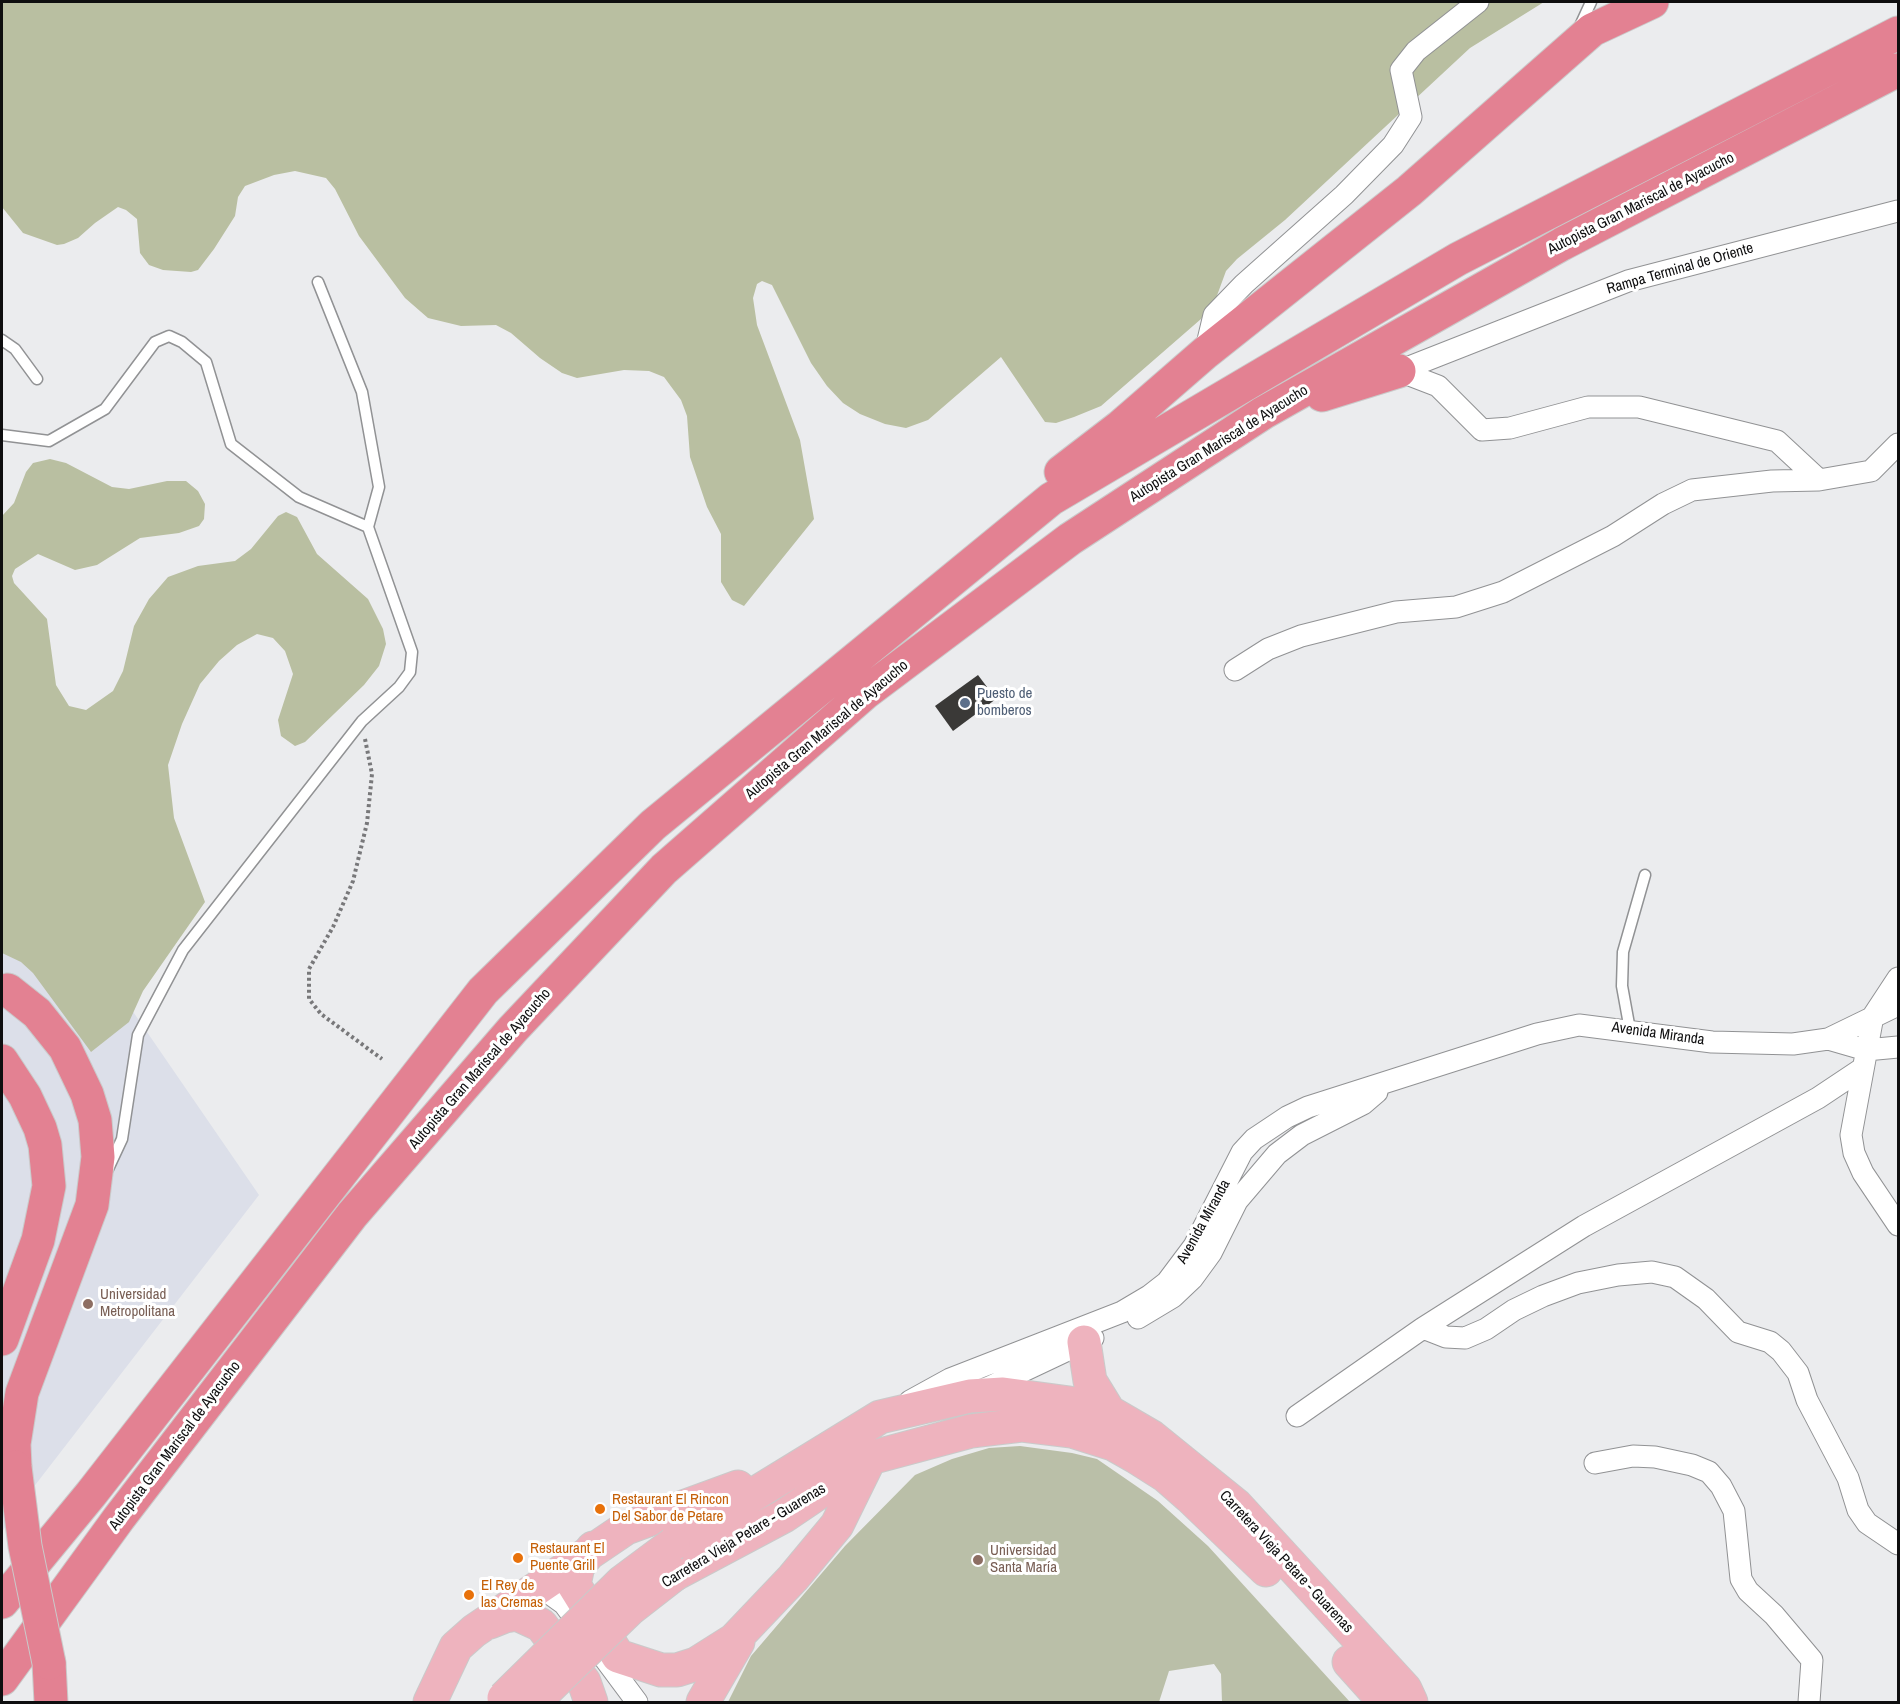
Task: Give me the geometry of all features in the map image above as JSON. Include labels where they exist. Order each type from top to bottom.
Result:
[{"type":"highway","points":[[947,584],[1024,500],[1121,426],[1205,353],[1409,192],[1592,30],[1652,2]]},
{"type":"highway","points":[[2,1602],[91,1494],[483,991],[653,825],[1051,499],[1458,259],[1899,33]]},
{"type":"highway","name":"Autopista Gran Mariscal de Ayacucho","points":[[2,1679],[119,1518],[352,1215],[513,1029],[664,869],[865,693],[1070,538],[1263,413],[1562,244],[1899,70]]},
{"type":"highway","points":[[1263,413],[1399,371]]},
{"type":"highway","points":[[4,988],[25,1001],[51,1028],[65,1048],[87,1094],[94,1120],[98,1156],[92,1205],[22,1393],[14,1444],[25,1546],[49,1663],[51,1702]]},
{"type":"highway","points":[[2,1061],[25,1096],[40,1128],[45,1145],[49,1186],[38,1240],[2,1339]]},
{"type":"main road","points":[[1084,1342],[1090,1381],[1109,1412]]},
{"type":"main road","name":"Carretera Vieja Petare - Guarenas","points":[[674,1559],[813,1459],[880,1417],[970,1396],[1003,1394],[1045,1398],[1109,1412],[1152,1437],[1236,1505],[1405,1689],[1412,1702]]},
{"type":"main road","points":[[593,1548],[578,1566],[574,1585],[618,1656],[647,1668],[677,1670],[715,1653],[751,1623],[837,1525],[870,1458],[970,1396]]},
{"type":"main road","name":"Carretera Vieja Petare - Guarenas","points":[[513,1701],[622,1582],[784,1516],[870,1458],[971,1431],[1023,1425],[1072,1431],[1113,1444],[1166,1476],[1239,1542],[1385,1702]]},
{"type":"main road","points":[[474,1631],[545,1600],[593,1548],[626,1528],[813,1459]]},
{"type":"main road","points":[[430,1702],[456,1647],[474,1631],[504,1616],[517,1614],[534,1619],[541,1625],[584,1682],[591,1702]]},
{"type":"main road","points":[[703,1702],[751,1623]]},
{"type":"street","points":[[1205,353],[1214,315],[1244,284],[1344,195],[1393,145],[1411,117],[1401,70],[1416,51],[1478,2]]},
{"type":"street","name":"Rampa Terminal de Oriente","points":[[1399,371],[1628,281],[1899,211]]},
{"type":"street","points":[[1399,371],[1438,386],[1482,430],[1510,428],[1588,407],[1639,407],[1777,441],[1819,480]]},
{"type":"street","points":[[1234,670],[1268,649],[1312,633],[1396,612],[1456,607],[1503,592],[1613,536],[1663,504],[1692,490],[1772,481],[1819,480],[1871,471],[1899,444]]},
{"type":"street","points":[[1899,978],[1873,1016],[1851,1135],[1854,1153],[1863,1173],[1899,1225]]},
{"type":"street","name":"Avenida Miranda","points":[[880,1417],[951,1379],[1122,1312],[1149,1296],[1167,1282],[1194,1246],[1242,1152],[1254,1139],[1287,1117],[1308,1107],[1537,1034],[1579,1025],[1712,1042],[1793,1044],[1828,1039],[1899,1005]]},
{"type":"street","name":"Avenida Miranda","points":[[1828,1039],[1864,1059],[1899,1047]]},
{"type":"street","points":[[1298,1416],[1424,1328],[1584,1226],[1818,1098],[1864,1059]]},
{"type":"street","name":"Avenida Miranda","points":[[970,1396],[1146,1315],[1173,1297],[1192,1279],[1211,1253],[1237,1201],[1260,1172],[1302,1135],[1363,1104],[1389,1082]]},
{"type":"street","points":[[1424,1328],[1446,1337],[1465,1338],[1486,1329],[1543,1296],[1578,1283],[1618,1275],[1652,1272],[1675,1277],[1706,1299],[1738,1332],[1770,1342],[1781,1351],[1797,1373],[1807,1400],[1848,1478],[1858,1510],[1867,1523],[1899,1544]]},
{"type":"street","points":[[1595,1463],[1634,1456],[1655,1457],[1700,1468],[1708,1472],[1721,1486],[1734,1511],[1741,1579],[1748,1591],[1774,1615],[1812,1660],[1809,1702]]},
{"type":"street","points":[[545,1600],[564,1604],[637,1702]]},
{"type":"lane","points":[[1557,61],[1585,18],[1591,2]]},
{"type":"lane","points":[[92,1205],[122,1138],[138,1035],[183,950],[362,721],[399,687],[410,672],[412,652],[368,527],[379,487],[363,392],[318,282]]},
{"type":"lane","points":[[2,435],[49,441],[105,409],[155,342],[169,336],[182,342],[206,362],[231,444],[299,497],[368,527]]},
{"type":"lane","points":[[2,340],[15,349],[37,380]]},
{"type":"lane","points":[[1630,1030],[1622,986],[1623,952],[1645,875]]},
{"type":"path","points":[[362,721],[372,774],[367,823],[353,880],[333,927],[309,969],[309,999],[321,1014],[382,1059]]},
{"type":"shaded area","name":"Universidad Metropolitana","points":[[2,880],[81,936],[259,1195],[19,1506],[2,1532]]},
{"type":"green space","points":[[2,2],[1544,2],[1470,48],[1285,220],[1237,259],[1226,271],[1215,301],[1201,319],[1101,406],[1074,417],[1056,423],[1045,422],[1001,357],[928,420],[906,428],[885,424],[860,414],[843,403],[827,386],[811,363],[772,285],[762,281],[757,284],[753,298],[757,325],[800,440],[814,519],[744,606],[732,600],[721,582],[721,534],[707,507],[690,457],[687,416],[681,400],[664,377],[649,371],[624,370],[577,378],[562,373],[511,333],[496,325],[461,326],[428,318],[405,298],[359,236],[335,189],[326,178],[295,171],[274,175],[245,186],[238,197],[235,216],[198,270],[191,272],[163,270],[149,265],[140,253],[137,219],[118,207],[78,238],[64,244],[57,245],[23,233],[2,207]]},
{"type":"green space","points":[[50,459],[66,463],[112,487],[129,489],[167,481],[186,481],[198,491],[205,504],[204,519],[199,526],[179,533],[140,538],[97,565],[75,570],[38,554],[15,569],[12,576],[14,583],[47,619],[56,685],[69,706],[86,710],[113,691],[123,671],[134,626],[149,599],[168,577],[198,566],[235,561],[251,549],[278,516],[286,512],[297,517],[317,554],[368,599],[383,629],[386,644],[379,666],[364,685],[305,742],[295,746],[281,736],[278,720],[293,674],[285,651],[273,638],[257,634],[237,645],[219,661],[200,684],[182,724],[168,765],[174,818],[205,902],[143,991],[129,1022],[91,1052],[33,973],[21,962],[2,953],[2,516],[14,503],[26,472],[33,463]]},
{"type":"green space","name":"Universidad Santa María","points":[[1020,1446],[1097,1459],[1158,1501],[1208,1546],[1350,1702],[1222,1702],[1221,1674],[1214,1664],[1169,1671],[1159,1702],[728,1702],[751,1656],[845,1546],[915,1475],[952,1459],[989,1448]]},
{"type":"building","name":"Puesto de bomberos","points":[[978,675],[996,699],[953,731],[935,706]]},
{"type":"place","name":"Puesto de bomberos","points":[[965,703]]},
{"type":"place","name":"Universidad Metropolitana","points":[[88,1304]]},
{"type":"place","name":"Restaurant El Rincon Del Sabor de Petare","points":[[600,1509]]},
{"type":"place","name":"Restaurant El Puente Grill","points":[[518,1558]]},
{"type":"place","name":"Universidad Santa María","points":[[978,1560]]},
{"type":"place","name":"El Rey de las Cremas","points":[[469,1595]]}]
